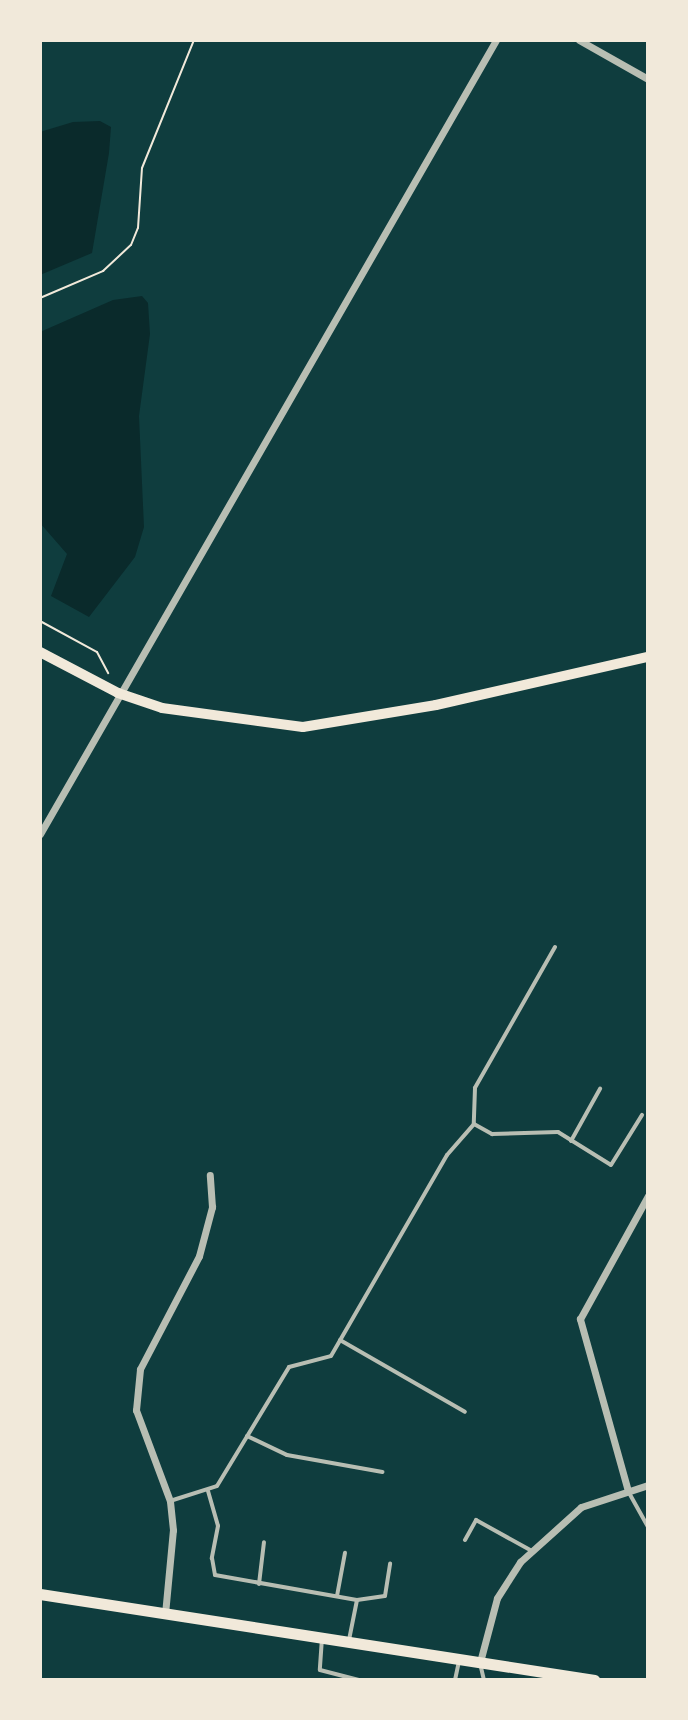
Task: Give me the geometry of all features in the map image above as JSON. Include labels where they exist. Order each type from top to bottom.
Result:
[{"type":"main road","points":[[40,652],[118,693],[218,719],[303,727],[436,705],[648,657]]},
{"type":"main road","points":[[40,1594],[594,1680]]},
{"type":"street","points":[[40,834],[118,693],[496,40]]},
{"type":"street","points":[[579,40],[648,79]]},
{"type":"street","points":[[165,1614],[173,1530],[170,1501],[136,1410],[140,1369],[199,1256],[212,1207],[210,1175]]},
{"type":"street","points":[[628,1491],[580,1319],[648,1196]]},
{"type":"street","points":[[480,1662],[497,1598],[532,1551],[581,1507],[648,1485]]},
{"type":"lane","points":[[170,1501],[217,1486],[289,1367],[331,1356],[447,1155],[474,1124],[475,1088],[555,947]]},
{"type":"lane","points":[[571,1141],[600,1089]]},
{"type":"lane","points":[[474,1124],[492,1134],[558,1132],[611,1165],[642,1115]]},
{"type":"lane","points":[[340,1340],[465,1412]]},
{"type":"lane","points":[[247,1436],[287,1455],[382,1472]]},
{"type":"lane","points":[[208,1491],[218,1526],[213,1571],[220,1578],[357,1600],[385,1596],[390,1563]]},
{"type":"lane","points":[[628,1491],[648,1527]]},
{"type":"lane","points":[[465,1540],[476,1520],[532,1551]]},
{"type":"lane","points":[[259,1584],[264,1542]]},
{"type":"lane","points":[[337,1596],[345,1553]]},
{"type":"lane","points":[[349,1642],[357,1600]]},
{"type":"lane","points":[[322,1638],[320,1670],[359,1680]]},
{"type":"lane","points":[[455,1680],[460,1659]]},
{"type":"lane","points":[[480,1662],[484,1680]]},
{"type":"path","points":[[40,298],[103,271],[131,245],[138,228],[142,168],[194,40]]},
{"type":"path","points":[[40,621],[102,656],[109,670],[102,685]]},
{"type":"water","points":[[100,121],[111,127],[92,253],[40,275],[40,132],[73,122]]},
{"type":"water","points":[[142,296],[148,303],[150,334],[139,416],[144,527],[135,557],[89,617],[51,596],[67,554],[40,523],[40,332],[113,300]]}]
